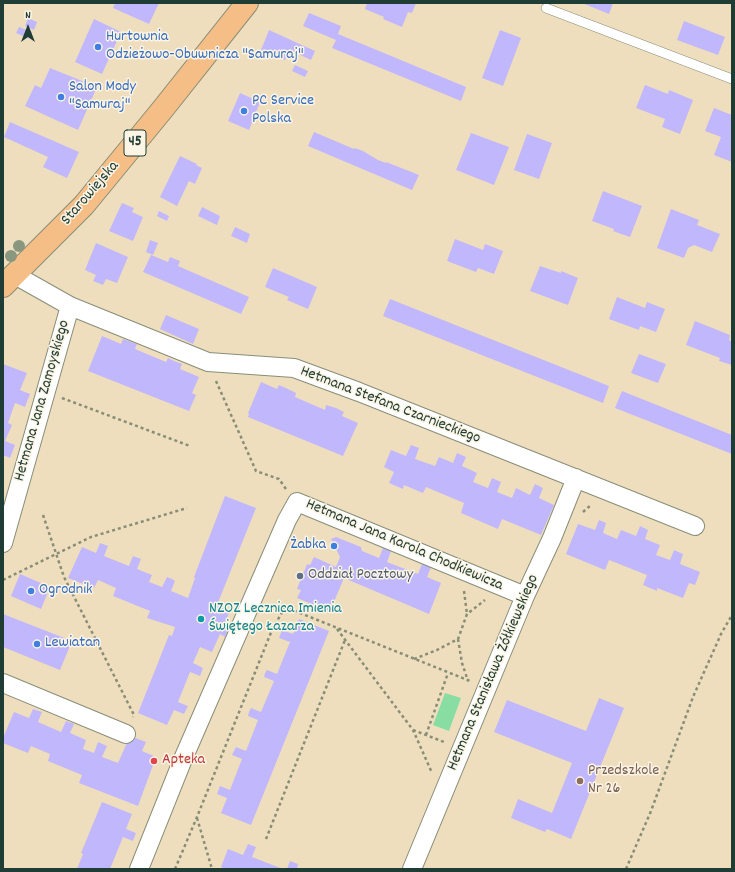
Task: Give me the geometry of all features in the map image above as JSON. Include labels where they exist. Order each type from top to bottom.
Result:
[{"type":"main road","name":"Starowiejska","points":[[9,281],[84,205],[247,3]]},
{"type":"street","name":"Hetmana Stefana Czarnieckiego","points":[[9,281],[208,362],[294,368],[359,392],[695,526]]},
{"type":"street","name":"Hetmana Jana Zamoyskiego","points":[[3,543],[70,306]]},
{"type":"street","name":"Hetmana Stanisława Żółkiewskiego","points":[[412,869],[525,596],[552,538],[576,478]]},
{"type":"street","name":"Hetmana Jana Karola Chodkiewicza","points":[[140,869],[183,759],[281,535],[297,502],[525,596]]},
{"type":"street","points":[[3,683],[126,734]]},
{"type":"lane","points":[[546,8],[732,79]]},
{"type":"path","points":[[208,362],[256,471],[279,479],[297,502]]},
{"type":"path","points":[[46,392],[190,446]]},
{"type":"path","points":[[3,580],[92,537],[187,508]]},
{"type":"path","points":[[43,515],[64,577],[134,715],[126,734]]},
{"type":"path","points":[[468,681],[462,663],[458,639],[467,614],[483,601],[504,588]]},
{"type":"path","points":[[175,869],[272,630],[285,607],[487,688]]},
{"type":"path","points":[[626,869],[651,811],[693,697],[720,634],[732,614]]},
{"type":"path","points":[[337,629],[413,730],[442,796]]},
{"type":"path","points":[[414,659],[437,650],[458,639]]},
{"type":"path","points":[[266,839],[345,640]]},
{"type":"path","points":[[426,735],[448,673]]},
{"type":"path","points":[[413,730],[462,749]]},
{"type":"path","points":[[197,817],[212,869]]},
{"type":"green space","points":[[445,693],[461,698],[449,731],[433,725]]},
{"type":"building","points":[[115,3],[159,3],[149,24],[113,8]]},
{"type":"building","points":[[367,3],[416,3],[412,13],[408,12],[402,27],[365,9]]},
{"type":"building","points":[[582,3],[613,3],[609,14]]},
{"type":"building","points":[[309,13],[341,26],[338,34],[466,87],[461,101],[332,48],[336,40],[303,26]]},
{"type":"building","points":[[28,18],[37,22],[34,30],[25,26]]},
{"type":"building","name":"Hurtownia Odzieżowo-Obuwnicza \"Samuraj\"","points":[[94,19],[121,32],[102,74],[75,62]]},
{"type":"building","points":[[684,21],[725,37],[718,55],[677,40]]},
{"type":"building","points":[[19,27],[32,32],[30,39],[16,33]]},
{"type":"building","points":[[269,30],[315,51],[311,60],[290,49],[285,60],[261,50]]},
{"type":"building","points":[[500,30],[521,38],[503,86],[482,78]]},
{"type":"building","points":[[295,65],[308,71],[305,77],[292,71]]},
{"type":"building","name":"Salon Mody \"Samuraj\"","points":[[50,68],[97,87],[78,130],[25,106],[35,85],[41,88]]},
{"type":"building","points":[[645,85],[668,94],[669,90],[693,100],[680,134],[662,127],[665,119],[636,108]]},
{"type":"building","name":"PC Service Polska","points":[[240,93],[260,102],[249,130],[228,121]]},
{"type":"building","points":[[714,108],[732,115],[732,162],[714,155],[721,137],[705,131]]},
{"type":"building","points":[[10,122],[79,152],[67,178],[43,167],[48,157],[4,137]]},
{"type":"building","points":[[314,132],[354,149],[363,151],[378,160],[419,175],[412,190],[308,146]]},
{"type":"building","points":[[471,133],[509,147],[494,185],[456,170]]},
{"type":"building","points":[[527,134],[552,143],[539,179],[514,170]]},
{"type":"building","points":[[180,156],[202,168],[195,184],[189,181],[177,206],[160,197]]},
{"type":"building","points":[[603,191],[642,206],[630,237],[592,221]]},
{"type":"building","points":[[122,203],[134,208],[132,212],[143,217],[133,241],[109,231]]},
{"type":"building","points":[[202,207],[220,216],[217,225],[198,216]]},
{"type":"building","points":[[671,209],[699,220],[697,225],[720,234],[712,252],[694,245],[688,248],[684,258],[657,248]]},
{"type":"building","points":[[159,211],[169,216],[167,221],[157,216]]},
{"type":"building","points":[[235,227],[250,234],[247,243],[231,236]]},
{"type":"building","points":[[455,239],[483,250],[485,244],[503,251],[494,274],[478,268],[476,272],[447,261]]},
{"type":"building","points":[[150,240],[158,243],[153,255],[146,252]]},
{"type":"building","points":[[96,243],[128,257],[117,283],[106,279],[103,285],[93,281],[96,275],[85,270]]},
{"type":"building","points":[[151,255],[168,262],[170,257],[180,261],[178,266],[249,297],[241,314],[143,272]]},
{"type":"building","points":[[540,266],[561,273],[561,271],[578,278],[568,305],[530,291]]},
{"type":"building","points":[[273,268],[317,287],[308,309],[287,300],[289,297],[265,287]]},
{"type":"building","points":[[617,297],[645,308],[647,302],[665,309],[656,332],[640,326],[639,330],[609,319]]},
{"type":"building","points":[[390,299],[609,386],[603,403],[383,316]]},
{"type":"building","points":[[166,315],[199,329],[193,344],[160,329]]},
{"type":"building","points":[[695,321],[730,335],[729,340],[732,342],[732,365],[719,361],[720,358],[686,345]]},
{"type":"building","points":[[102,336],[121,344],[123,339],[137,344],[135,349],[166,362],[168,358],[182,364],[180,369],[199,377],[192,393],[196,395],[189,411],[88,371]]},
{"type":"building","points":[[639,354],[666,364],[658,383],[631,373]]},
{"type":"building","points":[[3,364],[27,373],[20,390],[30,394],[25,407],[15,403],[8,423],[12,425],[5,441],[15,445],[10,458],[3,455]]},
{"type":"building","points":[[261,382],[277,389],[279,385],[296,393],[295,397],[325,410],[326,405],[336,408],[344,412],[342,416],[358,423],[343,456],[248,417],[248,413]]},
{"type":"building","points":[[622,391],[732,435],[732,454],[615,408]]},
{"type":"building","points":[[411,445],[419,448],[415,459],[435,466],[439,457],[453,463],[457,453],[466,457],[462,466],[477,473],[473,482],[488,488],[492,478],[501,482],[497,492],[512,498],[516,488],[530,495],[535,484],[543,488],[539,498],[554,505],[541,535],[502,519],[498,529],[461,513],[464,503],[426,487],[423,493],[404,485],[403,489],[389,483],[394,472],[384,467],[391,450],[406,456]]},
{"type":"building","points":[[225,496],[256,508],[217,605],[230,611],[223,627],[228,630],[225,637],[220,634],[212,652],[200,647],[193,663],[203,668],[200,676],[190,672],[178,702],[188,706],[184,714],[174,710],[167,725],[138,713],[169,635],[172,636],[175,627],[147,618],[150,611],[113,596],[116,588],[98,580],[94,588],[68,578],[82,547],[96,553],[100,543],[108,546],[104,556],[129,566],[133,556],[141,559],[137,569],[152,575],[149,582],[162,587],[167,577],[172,579],[175,581],[171,591],[188,598],[195,578],[194,577]]},
{"type":"building","points":[[599,520],[606,523],[603,533],[617,539],[621,530],[636,536],[640,526],[648,530],[645,539],[660,545],[656,555],[670,560],[674,550],[683,554],[680,564],[700,572],[695,585],[689,583],[683,598],[657,588],[657,591],[643,585],[647,575],[609,560],[605,570],[566,554],[578,524],[595,530]]},
{"type":"building","points":[[336,537],[361,547],[362,551],[379,558],[383,548],[388,549],[391,551],[387,562],[418,574],[422,564],[431,567],[427,577],[441,583],[429,614],[344,578],[329,611],[297,598],[301,590],[297,589],[300,581],[298,578],[301,573],[304,572],[307,564],[310,565],[314,557],[336,567],[340,557],[331,539]]},
{"type":"building","name":"Ogrodnik","points":[[20,574],[50,587],[41,609],[11,596]]},
{"type":"building","name":"Lewiatan","points":[[3,614],[72,641],[60,670],[3,647]]},
{"type":"building","points":[[299,619],[329,631],[251,825],[221,813],[227,798],[217,794],[220,786],[230,790],[242,759],[232,755],[236,747],[246,751],[258,720],[248,716],[249,712],[251,708],[261,712],[274,681],[264,677],[265,673],[267,670],[277,674],[290,642],[279,638],[282,630],[293,634]]},
{"type":"building","name":"Przedszkole Nr 26","points":[[599,698],[624,708],[571,839],[547,829],[545,832],[511,818],[518,799],[552,813],[572,763],[494,732],[507,700],[586,731]]},
{"type":"building","points":[[33,709],[42,712],[38,722],[61,732],[66,721],[74,724],[70,733],[86,740],[83,749],[94,753],[98,742],[107,746],[102,757],[118,763],[130,736],[146,742],[142,751],[156,757],[138,806],[79,783],[82,775],[48,761],[50,754],[31,746],[28,753],[3,743],[3,738],[14,712],[29,718]]},
{"type":"building","points":[[102,802],[132,814],[126,829],[136,833],[133,841],[123,837],[110,869],[77,869],[83,854],[81,853]]},
{"type":"building","points":[[248,844],[256,847],[252,857],[283,869],[225,869],[221,867],[228,849],[243,855]]},
{"type":"building","points":[[290,861],[298,864],[297,869],[287,869]]},
{"type":"place","name":"Hurtownia Odzieżowo-Obuwnicza \"Samuraj\"","points":[[98,47]]},
{"type":"place","name":"Salon Mody \"Samuraj\"","points":[[61,97]]},
{"type":"place","name":"PC Service Polska","points":[[244,111]]},
{"type":"place","name":"Żabka","points":[[334,546]]},
{"type":"place","name":"Oddział Pocztowy","points":[[300,576]]},
{"type":"place","name":"Ogrodnik","points":[[31,591]]},
{"type":"place","name":"NZOZ Lecznica Imienia Świętego Łazarza","points":[[201,619]]},
{"type":"place","name":"Lewiatan","points":[[37,644]]},
{"type":"place","name":"Apteka","points":[[154,761]]},
{"type":"place","name":"Przedszkole Nr 26","points":[[580,781]]}]
